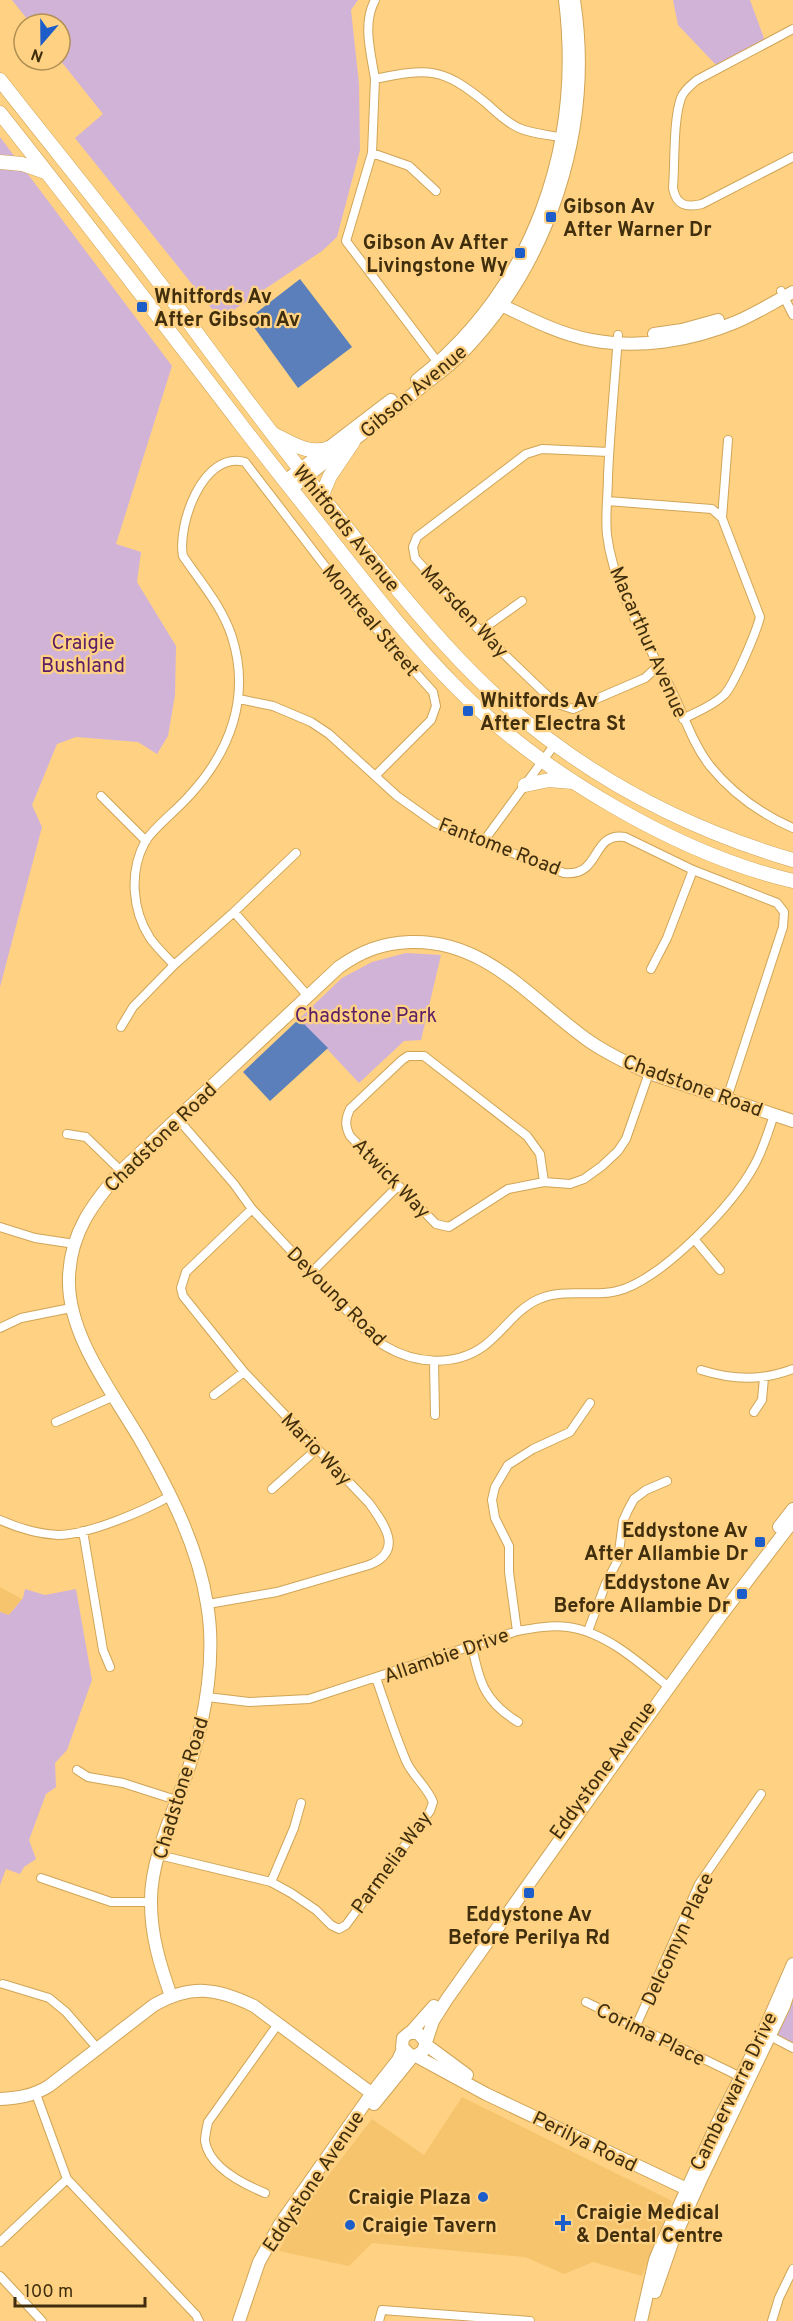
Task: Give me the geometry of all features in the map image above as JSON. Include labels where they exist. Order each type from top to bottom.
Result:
[{"type":"main road","name":"Whitfords Avenue","points":[[0,80],[180,310],[302,474],[445,646],[506,705],[589,768],[686,821],[733,841],[793,860]]},
{"type":"main road","name":"Whitfords Avenue","points":[[0,113],[288,485],[427,656],[459,690],[543,760],[611,805],[672,837],[729,860],[793,881]]},
{"type":"main road","points":[[0,162],[22,164],[45,172]]},
{"type":"main road","points":[[271,433],[306,450],[320,452],[328,448]]},
{"type":"main road","points":[[321,497],[330,476],[353,442]]},
{"type":"main road","points":[[525,785],[549,780],[575,782]]},
{"type":"street","points":[[375,0],[368,12],[368,34],[375,79],[372,153],[346,241],[440,366]]},
{"type":"street","name":"Gibson Avenue","points":[[565,0],[570,64],[567,138]]},
{"type":"street","name":"Gibson Avenue","points":[[302,474],[328,448],[440,366],[458,358],[500,299],[540,215],[576,112],[579,68],[574,0]]},
{"type":"street","points":[[793,29],[697,80],[687,88],[681,98],[678,116],[673,188],[675,197],[680,204],[690,207],[702,204],[793,157]]},
{"type":"street","points":[[375,79],[415,70],[439,73],[465,86],[522,130],[567,138]]},
{"type":"street","points":[[372,153],[409,166],[436,191]]},
{"type":"street","points":[[500,299],[574,335],[591,340],[670,341],[694,336],[736,322],[786,293],[793,284]]},
{"type":"street","points":[[786,293],[793,315]]},
{"type":"street","name":"Macarthur Avenue","points":[[618,339],[609,452],[607,532],[610,555],[621,587],[674,695],[683,719],[710,765],[726,783],[758,809],[793,828]]},
{"type":"street","name":"Gibson Avenue","points":[[288,485],[353,442],[440,366]]},
{"type":"street","points":[[683,719],[711,705],[725,694],[756,633],[760,617],[722,518],[728,440]]},
{"type":"street","name":"Marsden Way","points":[[609,452],[542,449],[526,454],[417,537],[413,547],[415,558],[480,632],[555,703],[573,709],[645,678],[658,666]]},
{"type":"street","name":"Montreal Street","points":[[239,699],[238,672],[232,637],[220,608],[183,556],[182,538],[193,500],[205,477],[229,461],[245,462],[354,604],[433,692],[436,706],[431,720],[375,776]]},
{"type":"street","points":[[607,501],[712,509],[722,518]]},
{"type":"street","points":[[480,632],[522,601]]},
{"type":"street","points":[[174,965],[151,938],[142,922],[136,902],[135,882],[146,841],[211,771],[229,736],[239,699]]},
{"type":"street","name":"Fantome Road","points":[[239,699],[273,706],[311,722],[329,734],[397,796],[435,823],[564,873],[575,874],[588,866],[606,840],[618,836],[625,837],[693,870],[777,903],[785,918],[727,1098]]},
{"type":"street","points":[[483,842],[555,744]]},
{"type":"street","points":[[101,796],[146,841]]},
{"type":"street","points":[[121,1027],[133,1007],[174,965],[296,853]]},
{"type":"street","points":[[651,969],[667,938],[693,870]]},
{"type":"street","points":[[234,912],[307,995]]},
{"type":"street","name":"Chadstone Road","points":[[171,1996],[157,1953],[151,1902],[159,1855],[200,1731],[207,1697],[208,1604],[192,1545],[170,1496],[85,1345],[71,1308],[69,1277],[75,1244],[82,1224],[94,1203],[121,1171],[339,967],[358,954],[378,945],[395,942],[431,941],[448,944],[480,957],[589,1040],[649,1073],[793,1121]]},
{"type":"street","name":"Atwick Way","points":[[544,1182],[540,1154],[527,1136],[424,1056],[416,1054],[402,1060],[350,1109],[346,1120],[350,1136],[398,1186],[436,1224],[449,1227],[508,1189],[544,1182],[570,1184],[584,1179],[618,1151],[626,1139],[649,1073]]},
{"type":"street","name":"Deyoung Road","points":[[177,1118],[234,1184],[252,1209],[364,1329],[384,1346],[405,1355],[434,1362],[461,1357],[483,1347],[521,1310],[537,1300],[555,1293],[621,1290],[638,1282],[694,1239],[718,1214],[753,1168],[762,1152],[774,1115]]},
{"type":"street","points":[[68,1134],[86,1137],[121,1171]]},
{"type":"street","points":[[312,1272],[398,1186]]},
{"type":"street","name":"Mario Way","points":[[208,1604],[277,1592],[328,1579],[380,1561],[390,1543],[381,1519],[369,1503],[244,1372],[183,1296],[181,1288],[186,1272],[252,1209]]},
{"type":"street","points":[[0,1227],[35,1238],[75,1244]]},
{"type":"street","points":[[694,1239],[720,1270]]},
{"type":"street","points":[[0,1328],[21,1318],[71,1308]]},
{"type":"street","points":[[434,1362],[435,1414]]},
{"type":"street","points":[[701,1370],[720,1376],[764,1378],[793,1369]]},
{"type":"street","points":[[214,1395],[244,1372]]},
{"type":"street","points":[[754,1412],[762,1400],[764,1378]]},
{"type":"street","points":[[56,1422],[114,1396]]},
{"type":"street","points":[[518,1631],[509,1572],[509,1546],[495,1518],[492,1500],[495,1487],[500,1476],[513,1461],[570,1432],[590,1403]]},
{"type":"street","points":[[272,1489],[317,1449]]},
{"type":"street","points":[[588,1631],[606,1582],[618,1560],[623,1521],[628,1510],[634,1499],[646,1490],[667,1481]]},
{"type":"street","points":[[0,1520],[15,1527],[59,1535],[82,1531],[148,1509],[170,1496]]},
{"type":"street","name":"Eddystone Avenue","points":[[425,2042],[447,1999],[667,1685],[727,1594],[793,1509]]},
{"type":"street","name":"Eddystone Avenue","points":[[411,2032],[425,2019],[667,1685],[793,1521]]},
{"type":"street","points":[[82,1531],[103,1650],[110,1667]]},
{"type":"street","name":"Allambie Drive","points":[[207,1697],[249,1702],[309,1699],[518,1631],[541,1627],[567,1627],[588,1631],[617,1648],[667,1685]]},
{"type":"street","points":[[472,1646],[482,1685],[492,1701],[518,1722]]},
{"type":"street","name":"Parmelia Way","points":[[159,1855],[271,1882],[316,1910],[331,1926],[339,1929],[346,1925],[430,1811],[433,1802],[429,1791],[417,1778],[408,1763],[376,1678]]},
{"type":"street","points":[[77,1770],[88,1777],[123,1783],[176,1800]]},
{"type":"street","name":"Delcomyn Place","points":[[636,2026],[699,1884],[761,1794]]},
{"type":"street","points":[[271,1882],[294,1828],[301,1803]]},
{"type":"street","points":[[40,1878],[111,1902],[151,1902]]},
{"type":"street","name":"Camberwarra Drive","points":[[766,2035],[793,1964]]},
{"type":"street","name":"Camberwarra Drive","points":[[641,2321],[655,2260],[793,1980]]},
{"type":"street","points":[[3,1984],[49,1998],[66,2012],[98,2049]]},
{"type":"street","points":[[0,2099],[36,2094],[154,2005],[171,1996],[201,1990],[235,1997],[254,2006],[375,2095]]},
{"type":"street","name":"Corima Place","points":[[586,2002],[745,2079]]},
{"type":"street","points":[[265,2193],[244,2184],[224,2168],[207,2149],[205,2138],[208,2122],[278,2024]]},
{"type":"street","points":[[411,2032],[421,2035],[425,2042],[423,2052],[410,2054],[402,2040],[411,2032]]},
{"type":"street","points":[[766,2035],[793,2048]]},
{"type":"street","name":"Perilya Road","points":[[425,2042],[468,2076],[477,2088]]},
{"type":"street","name":"Eddystone Avenue","points":[[239,2321],[265,2248],[302,2190],[375,2095],[410,2054]]},
{"type":"street","name":"Perilya Road","points":[[410,2054],[690,2191]]},
{"type":"street","points":[[36,2094],[67,2179],[133,2247],[199,2321]]},
{"type":"street","name":"Eddystone Avenue","points":[[247,2321],[259,2284],[281,2236],[375,2095]]},
{"type":"street","points":[[0,2242],[67,2179]]},
{"type":"street","name":"Camberwarra Drive","points":[[649,2321],[657,2284],[690,2191]]},
{"type":"street","points":[[772,2321],[779,2298],[793,2269]]},
{"type":"street","points":[[0,2276],[42,2321]]},
{"type":"street","points":[[379,2321],[382,2310],[530,2321]]},
{"type":"shaded area","points":[[0,1587],[22,1599],[9,1615],[0,1612]]},
{"type":"shaded area","name":"Craigie Plaza","points":[[462,2097],[672,2201],[642,2276],[593,2262],[564,2274],[525,2257],[372,2243],[349,2266],[279,2251],[294,2220],[372,2119],[424,2155]]},
{"type":"green space","points":[[12,0],[358,0],[351,10],[359,84],[360,150],[337,237],[322,251],[220,319],[75,138],[103,114],[70,72],[72,72],[72,12],[22,12]]},
{"type":"green space","points":[[673,0],[750,0],[765,41],[718,67],[678,25]]},
{"type":"green space","name":"Craigie Bushland","points":[[0,137],[172,366],[116,544],[141,552],[137,582],[176,646],[175,695],[168,736],[157,754],[138,742],[76,737],[57,744],[32,805],[42,827],[0,987]]},
{"type":"green space","name":"Chadstone Park","points":[[406,953],[441,955],[421,1040],[404,1041],[359,1083],[299,1019],[342,978],[372,962]]},
{"type":"green space","points":[[25,1589],[45,1595],[76,1589],[92,1680],[67,1750],[55,1763],[56,1787],[46,1794],[29,1840],[36,1859],[24,1867],[20,1874],[6,1869],[0,1885],[0,1612],[9,1615],[23,1598]]},
{"type":"green space","points":[[793,1982],[793,2045],[772,2034]]},
{"type":"water","points":[[300,279],[352,347],[298,388],[248,319]]},
{"type":"water","points":[[299,1019],[328,1048],[270,1101],[243,1072]]},
{"type":"place","name":"Gibson Av After Warner Dr","points":[[551,217]]},
{"type":"place","name":"Gibson Av After Livingstone Wy","points":[[520,253]]},
{"type":"place","name":"Whitfords Av After Gibson Av","points":[[142,307]]},
{"type":"place","name":"Whitfords Av After Electra St","points":[[468,711]]},
{"type":"place","name":"Eddystone Av After Allambie Dr","points":[[760,1542]]},
{"type":"place","name":"Eddystone Av Before Allambie Dr","points":[[742,1594]]},
{"type":"place","name":"Eddystone Av Before Perilya Rd","points":[[529,1893]]},
{"type":"place","name":"Craigie Plaza","points":[[483,2197]]},
{"type":"place","name":"Craigie Medical & Dental Centre","points":[[563,2223]]},
{"type":"place","name":"Craigie Tavern","points":[[350,2225]]}]
